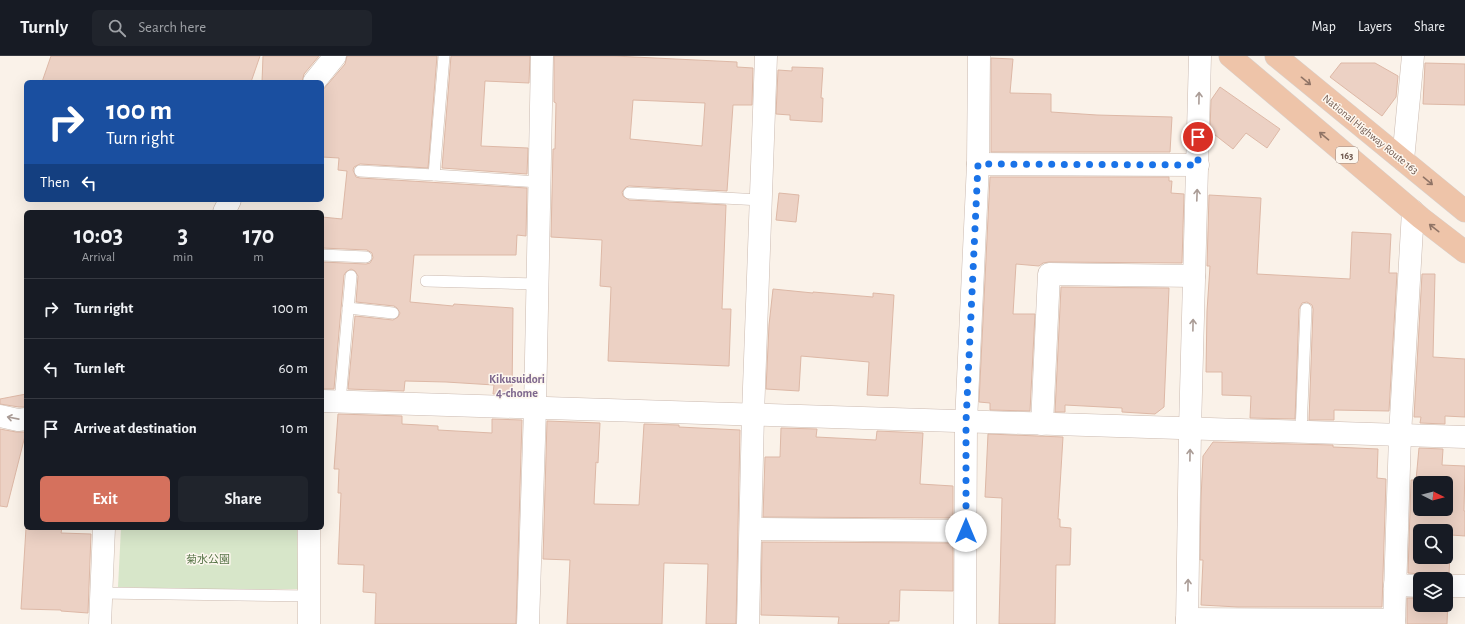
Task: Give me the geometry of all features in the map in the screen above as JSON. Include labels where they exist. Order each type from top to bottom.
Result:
[{"type":"highway","name":"163","points":[[1230,56],[1465,252]]},
{"type":"highway","name":"National Highway Route 163","points":[[1284,56],[1403,160],[1465,211]]},
{"type":"street","points":[[316,80],[335,56]]},
{"type":"street","points":[[528,624],[535,409],[542,56]]},
{"type":"street","points":[[748,624],[753,415],[766,56]]},
{"type":"street","points":[[965,624],[966,422],[978,164],[979,56]]},
{"type":"street","points":[[1200,56],[1190,429],[1187,621],[1394,622],[1400,435],[1413,210]]},
{"type":"street","points":[[1403,160],[1413,56]]},
{"type":"street","points":[[978,164],[1198,165]]},
{"type":"street","points":[[1042,424],[1049,274],[1194,276]]},
{"type":"street","points":[[331,401],[535,409],[1465,437]]},
{"type":"street","points":[[0,416],[18,420],[24,419]]},
{"type":"street","points":[[751,529],[966,531]]},
{"type":"street","points":[[100,624],[104,530]]},
{"type":"street","points":[[309,530],[309,624]]},
{"type":"street","points":[[1395,585],[1413,586]]},
{"type":"street","points":[[1453,586],[1465,586]]},
{"type":"lane","points":[[434,175],[444,56]]},
{"type":"lane","points":[[360,171],[539,182]]},
{"type":"lane","points":[[628,193],[761,200]]},
{"type":"lane","points":[[324,255],[366,257]]},
{"type":"lane","points":[[331,401],[348,308],[351,276]]},
{"type":"lane","points":[[426,281],[537,284]]},
{"type":"lane","points":[[348,308],[393,313]]},
{"type":"lane","points":[[1301,432],[1306,309]]},
{"type":"lane","points":[[101,593],[309,596]]},
{"type":"green space","name":"菊水公園","points":[[121,530],[297,530],[298,589],[225,590],[118,587]]},
{"type":"building","points":[[51,56],[260,56],[252,80],[43,80]]},
{"type":"building","points":[[263,56],[319,56],[304,74],[302,80],[262,80]]},
{"type":"building","points":[[347,56],[437,56],[428,168],[360,164],[354,167],[353,170],[356,177],[527,188],[526,236],[517,235],[516,255],[414,255],[410,302],[453,306],[454,304],[513,308],[512,394],[493,394],[494,385],[446,382],[405,381],[404,391],[348,389],[355,316],[393,320],[398,317],[400,313],[394,306],[356,302],[358,276],[355,271],[351,269],[344,275],[334,389],[324,389],[324,262],[366,264],[370,263],[373,258],[372,253],[367,250],[324,248],[324,217],[342,219],[347,171],[338,170],[339,158],[324,157],[324,89],[345,64]]},
{"type":"building","points":[[451,56],[530,56],[529,83],[485,81],[481,146],[528,148],[527,174],[442,168]]},
{"type":"building","points":[[554,56],[614,56],[737,62],[737,67],[753,68],[752,105],[733,105],[727,191],[629,186],[622,192],[623,196],[629,200],[726,205],[722,309],[731,309],[729,366],[608,361],[611,287],[600,286],[602,240],[551,237],[553,149],[555,149],[556,103],[554,102]],"holes":[[[633,100],[705,103],[702,146],[630,139]]]},
{"type":"building","points":[[991,58],[1013,59],[1010,93],[1051,94],[1051,112],[1172,117],[1170,152],[991,152]]},
{"type":"building","points":[[1341,63],[1375,63],[1398,76],[1396,97],[1382,116],[1330,77]]},
{"type":"building","points":[[1425,63],[1465,64],[1465,105],[1423,104]]},
{"type":"building","points":[[792,67],[823,68],[821,98],[823,98],[822,122],[790,120],[790,115],[776,114],[778,70],[792,71]]},
{"type":"building","points":[[1220,87],[1280,129],[1267,148],[1246,133],[1233,149],[1210,131],[1211,100]]},
{"type":"building","points":[[990,177],[1169,177],[1169,181],[1172,181],[1171,193],[1184,194],[1182,263],[1049,262],[1043,263],[1039,266],[1016,264],[1013,314],[1035,314],[1030,411],[990,410],[990,403],[979,402]]},
{"type":"building","points":[[779,193],[799,195],[796,222],[776,220]]},
{"type":"building","points":[[1209,195],[1261,198],[1257,274],[1350,279],[1352,232],[1391,234],[1389,273],[1397,273],[1389,411],[1334,410],[1334,420],[1309,420],[1313,309],[1312,305],[1307,302],[1302,303],[1299,309],[1295,419],[1250,418],[1251,396],[1222,395],[1222,372],[1206,372],[1207,311],[1210,266],[1207,266]]},
{"type":"building","points":[[1422,274],[1435,274],[1433,357],[1465,359],[1465,417],[1445,416],[1445,424],[1420,423],[1421,417],[1414,417]]},
{"type":"building","points":[[1061,287],[1169,288],[1164,407],[1155,414],[1122,412],[1122,408],[1065,405],[1065,412],[1055,412]]},
{"type":"building","points":[[773,289],[873,297],[873,293],[894,295],[888,396],[867,395],[869,362],[801,356],[799,391],[766,389],[769,325]]},
{"type":"building","points":[[24,394],[24,407],[0,404],[0,399]]},
{"type":"building","points":[[338,414],[402,416],[402,424],[438,426],[438,430],[492,433],[492,419],[522,420],[516,624],[375,624],[376,593],[363,592],[364,565],[338,564],[341,493],[338,493],[339,469],[334,469]]},
{"type":"building","points":[[547,421],[600,423],[594,504],[639,505],[644,424],[740,430],[736,624],[706,624],[708,564],[664,563],[662,624],[567,624],[570,560],[543,559]]},
{"type":"building","points":[[781,428],[817,429],[816,437],[876,440],[877,431],[923,433],[920,484],[953,486],[953,518],[763,517],[765,457],[780,457]]},
{"type":"building","points":[[0,429],[24,432],[24,440],[7,507],[0,506]]},
{"type":"building","points":[[988,434],[1063,437],[1058,519],[1060,519],[1060,527],[1071,528],[1070,565],[1056,565],[1055,624],[999,624],[1002,498],[985,497]]},
{"type":"building","points":[[1213,442],[1333,445],[1333,447],[1378,449],[1377,478],[1386,479],[1382,607],[1238,607],[1201,605],[1203,560],[1200,560],[1203,456]]},
{"type":"building","points":[[1419,448],[1443,449],[1442,465],[1465,466],[1465,536],[1453,535],[1453,524],[1413,524],[1413,564],[1450,564],[1449,572],[1408,573],[1411,480],[1413,480],[1413,516],[1453,516],[1453,476],[1416,476]]},
{"type":"building","points":[[26,530],[62,530],[61,533],[91,534],[88,613],[61,610],[21,609]]},
{"type":"building","points":[[762,542],[953,543],[953,591],[900,590],[899,621],[889,621],[889,624],[838,624],[839,617],[761,615]]},
{"type":"building","points":[[1407,598],[1413,598],[1413,612],[1447,612],[1447,624],[1407,624]]},
{"type":"district","name":"Kikusuidori 4-chome","points":[[517,386]]},
{"type":"route","points":[[966,531],[966,422],[978,164],[1198,165],[1198,137]]}]
